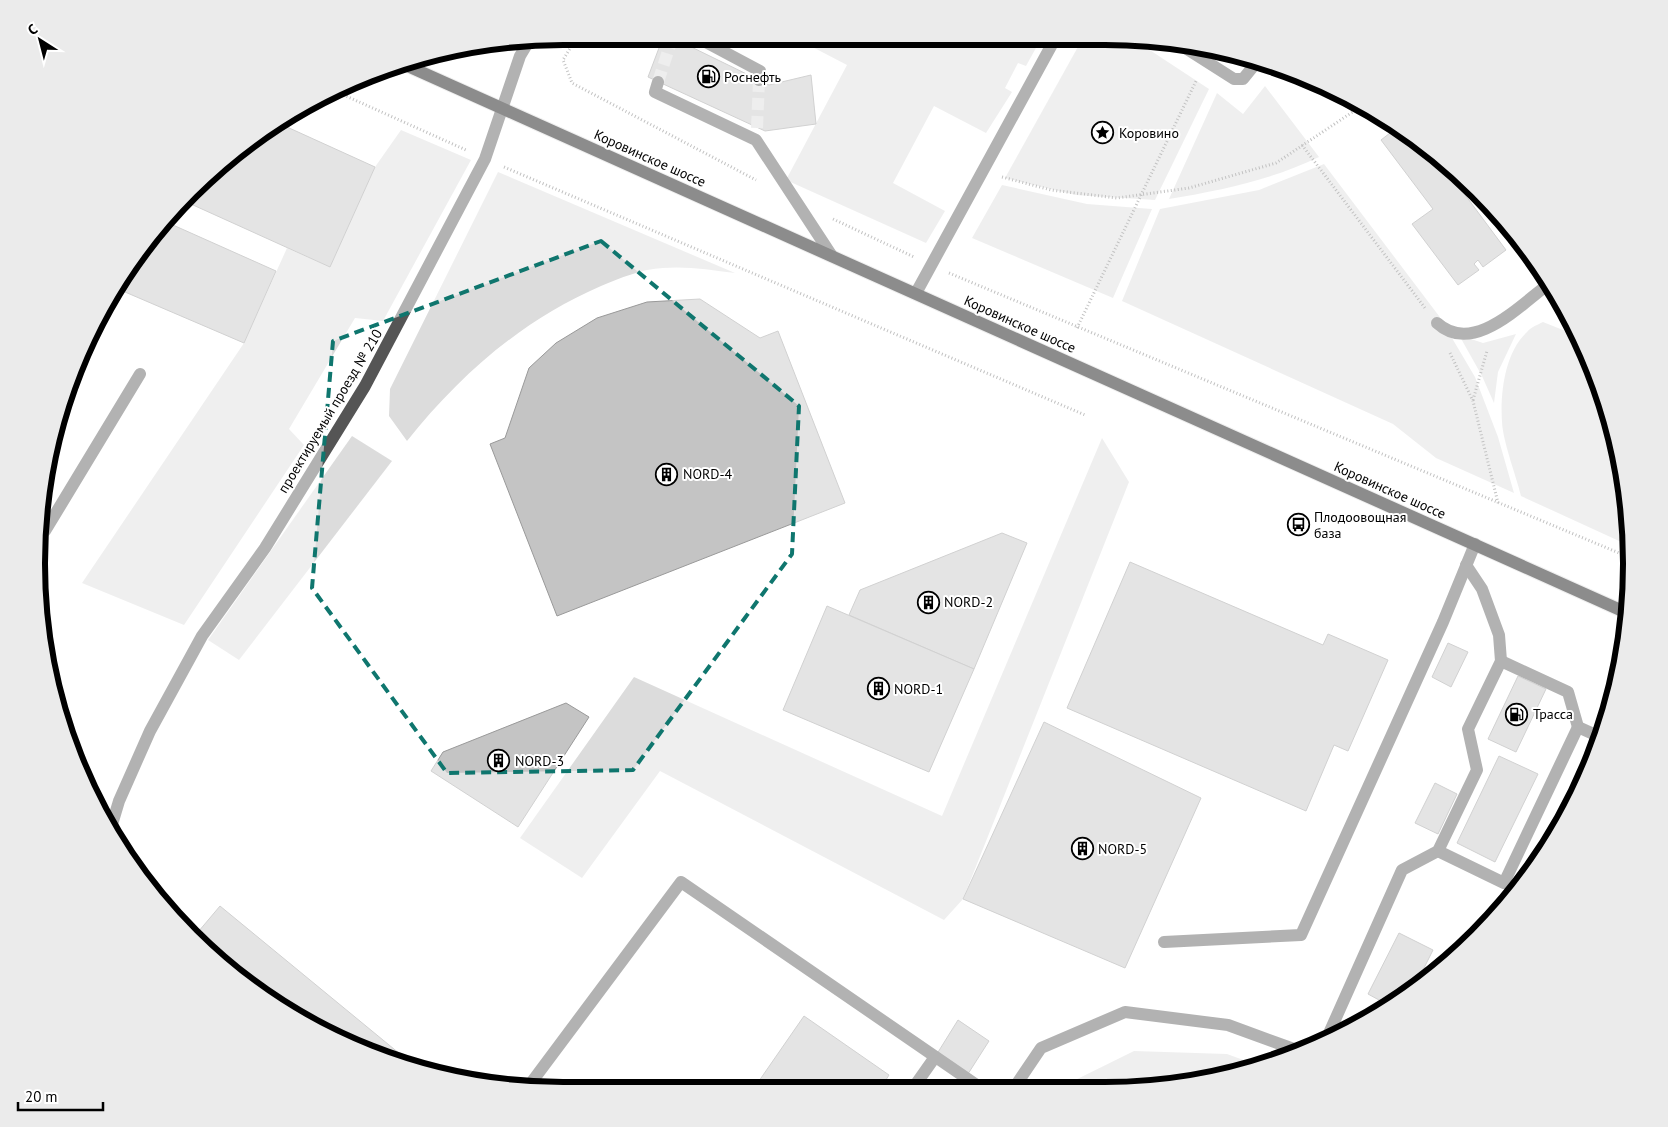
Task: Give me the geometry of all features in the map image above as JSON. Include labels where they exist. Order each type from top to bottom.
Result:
[{"type":"main road","name":"Коровинское шоссе","points":[[413,68],[1621,610]]},
{"type":"street","points":[[711,45],[760,71],[759,80]]},
{"type":"street","points":[[916,293],[1052,45]]},
{"type":"street","name":"проектируемый проезд № 210","points":[[113,821],[119,802],[150,731],[202,636],[265,548],[365,386],[485,159],[520,56],[525,46]]},
{"type":"street","points":[[1193,53],[1234,79],[1244,79],[1253,67]]},
{"type":"street","points":[[658,82],[655,92],[756,134],[832,256]]},
{"type":"street","points":[[1437,323],[1444,330],[1456,335],[1467,335],[1494,324],[1544,288]]},
{"type":"street","points":[[46,529],[140,374]]},
{"type":"street","points":[[1164,942],[1301,935],[1475,544]]},
{"type":"street","points":[[1330,1031],[1402,870],[1438,852],[1477,770],[1468,729],[1501,660],[1499,635],[1482,589],[1466,565]]},
{"type":"street","points":[[1438,852],[1504,883],[1578,727],[1568,692],[1501,660]]},
{"type":"street","points":[[1578,727],[1594,734]]},
{"type":"street","points":[[532,1081],[680,882],[974,1082]]},
{"type":"street","points":[[1018,1082],[1041,1048],[1126,1012],[1228,1025],[1290,1048]]},
{"type":"street","points":[[917,1082],[935,1057]]},
{"type":"path","points":[[572,45],[563,60],[572,83],[762,183]]},
{"type":"path","points":[[1077,328],[1143,194],[1205,60]]},
{"type":"path","points":[[342,94],[485,159],[1085,414]]},
{"type":"path","points":[[982,172],[1052,190],[1117,198],[1189,188],[1276,163],[1355,109]]},
{"type":"path","points":[[832,218],[931,265],[1077,328],[1623,555]]},
{"type":"path","points":[[1473,401],[1494,324]]},
{"type":"highlighted area","points":[[601,241],[799,406],[792,554],[633,770],[447,773],[312,588],[333,341]]},
{"type":"shaded area","points":[[809,45],[1038,45],[1026,66],[1018,63],[1005,88],[1012,92],[986,133],[934,106],[893,183],[945,211],[926,243],[786,180],[847,65]]},
{"type":"shaded area","points":[[1079,45],[1145,47],[1209,89],[1155,200],[1076,195],[1005,178]]},
{"type":"shaded area","points":[[1265,86],[1319,157],[1264,178],[1208,192],[1169,199],[1217,93],[1243,114]]},
{"type":"shaded area","points":[[401,130],[471,160],[383,321],[355,318],[289,429],[304,445],[184,625],[82,583],[244,343],[287,248],[330,267],[375,167]]},
{"type":"shaded area","points":[[1324,164],[1439,316],[1475,377],[1498,437],[1514,493],[1436,458],[1393,424],[1122,301],[1160,209],[1259,190]]},
{"type":"shaded area","points":[[498,172],[735,273],[690,268],[655,269],[623,277],[572,300],[545,315],[494,352],[449,394],[407,441],[389,416],[390,389]]},
{"type":"shaded area","points":[[1002,185],[1087,204],[1152,209],[1113,298],[972,238]]},
{"type":"shaded area","points":[[1543,322],[1569,332],[1584,365],[1605,429],[1613,462],[1619,496],[1622,542],[1521,496],[1503,430],[1502,399],[1509,362],[1520,340],[1530,329]]},
{"type":"shaded area","points":[[1516,334],[1498,372],[1494,403],[1482,376],[1459,335],[1483,343]]},
{"type":"shaded area","points":[[352,436],[392,461],[239,660],[208,640]]},
{"type":"shaded area","points":[[1102,438],[1129,482],[963,899],[944,920],[660,771],[582,878],[520,838],[634,677],[942,816]]},
{"type":"shaded area","points":[[1134,1051],[1227,1054],[1247,1061],[1172,1078],[1138,1081],[1071,1082]]},
{"type":"building","points":[[660,45],[687,45],[769,85],[811,75],[816,124],[765,131],[648,77]]},
{"type":"building","points":[[285,126],[375,167],[330,267],[191,204],[248,152]]},
{"type":"building","points":[[1392,131],[1446,174],[1461,188],[1506,250],[1483,267],[1478,260],[1474,264],[1479,270],[1458,285],[1412,224],[1433,209],[1381,140]]},
{"type":"building","points":[[172,225],[276,271],[244,343],[125,292],[132,274]]},
{"type":"building","name":"NORD-4","points":[[700,299],[760,338],[778,331],[845,503],[557,616],[490,444],[505,438],[529,368],[556,343],[597,318],[647,302]]},
{"type":"building","name":"NORD-2","points":[[1002,533],[1027,543],[974,669],[849,615],[860,590]]},
{"type":"building","points":[[1130,562],[1323,645],[1328,634],[1388,660],[1348,751],[1334,745],[1306,811],[1067,708]]},
{"type":"building","name":"NORD-1","points":[[827,606],[974,669],[929,772],[783,710]]},
{"type":"building","points":[[1448,643],[1468,652],[1451,687],[1432,677]]},
{"type":"building","name":"Трасса","points":[[1518,676],[1546,689],[1516,752],[1488,739]]},
{"type":"building","name":"NORD-3","points":[[566,703],[589,717],[518,827],[431,771],[443,752]]},
{"type":"building","name":"NORD-5","points":[[1044,722],[1201,798],[1125,968],[963,899]]},
{"type":"building","points":[[1499,756],[1538,774],[1495,862],[1457,843]]},
{"type":"building","points":[[1435,783],[1457,794],[1438,834],[1415,823]]},
{"type":"building","points":[[220,906],[400,1054],[365,1043],[304,1013],[248,975],[199,931]]},
{"type":"building","points":[[1399,933],[1433,950],[1421,974],[1393,995],[1382,1002],[1368,994]]},
{"type":"building","points":[[804,1016],[889,1075],[885,1082],[758,1082]]},
{"type":"building","points":[[958,1020],[989,1041],[966,1077],[935,1057]]},
{"type":"tunnel","points":[[658,82],[670,45]]},
{"type":"tunnel","points":[[757,128],[759,80]]},
{"type":"place","name":"Роснефть","points":[[708,77]]},
{"type":"place","name":"Коровино","points":[[1103,133]]},
{"type":"place","name":"NORD-4","points":[[667,474]]},
{"type":"place","name":"Плодоовощная база","points":[[1298,525]]},
{"type":"place","name":"NORD-2","points":[[928,602]]},
{"type":"place","name":"NORD-1","points":[[878,689]]},
{"type":"place","name":"Трасса","points":[[1517,714]]},
{"type":"place","name":"NORD-3","points":[[499,761]]},
{"type":"place","name":"NORD-5","points":[[1082,849]]}]
